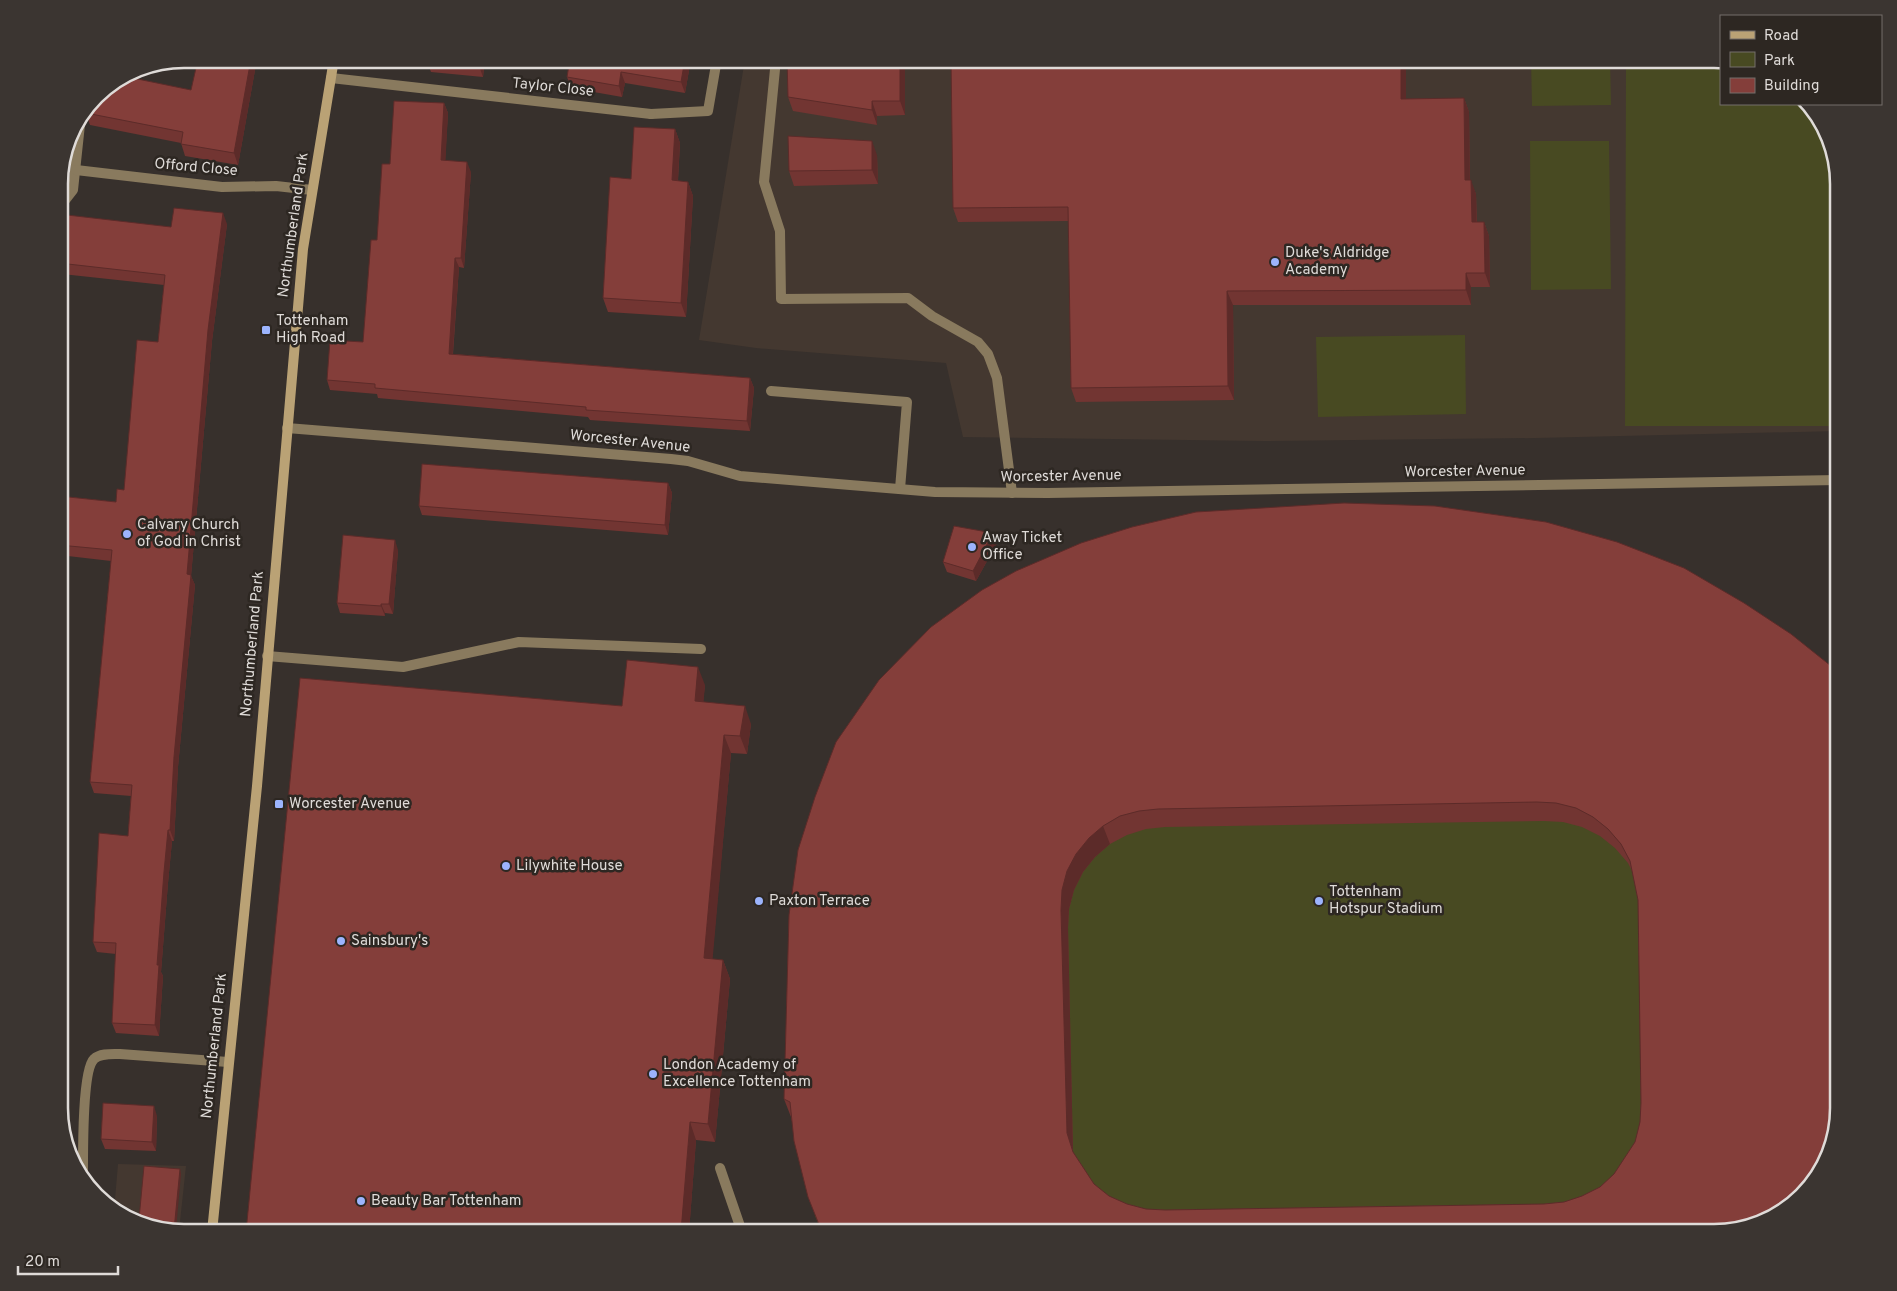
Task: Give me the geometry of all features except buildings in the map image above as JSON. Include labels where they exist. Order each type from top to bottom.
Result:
[{"type":"street","name":"Northumberland Park","points":[[213,1224],[256,786],[303,249],[333,68]]},
{"type":"street","name":"Taylor Close","points":[[331,78],[651,114],[708,111],[716,68]]},
{"type":"street","points":[[775,68],[764,182],[780,231],[781,299],[908,298],[978,342],[988,354],[997,378],[1012,493]]},
{"type":"street","points":[[68,196],[73,190],[80,131]]},
{"type":"street","name":"Offord Close","points":[[76,170],[222,188],[276,186],[312,190]]},
{"type":"street","points":[[771,391],[907,402],[900,489]]},
{"type":"street","name":"Worcester Avenue","points":[[287,428],[671,459],[688,461],[740,476],[900,489],[1012,493],[1830,480]]},
{"type":"street","points":[[267,656],[402,667],[519,642],[701,649]]},
{"type":"street","points":[[83,1167],[86,1084],[89,1067],[95,1058],[104,1055],[120,1054],[228,1062]]},
{"type":"street","points":[[720,1168],[739,1224]]},
{"type":"shaded area","name":"Duke's Aldridge Academy","points":[[744,68],[1720,68],[1720,105],[1799,105],[1814,125],[1821,139],[1829,168],[1830,431],[1536,438],[1263,441],[963,437],[946,363],[756,348],[699,340]]},
{"type":"shaded area","points":[[118,1164],[186,1166],[180,1224],[153,1220],[132,1212],[115,1201]]},
{"type":"green space","points":[[1531,68],[1610,68],[1611,105],[1532,106]]},
{"type":"green space","points":[[1626,68],[1720,68],[1720,105],[1799,105],[1814,125],[1826,153],[1830,183],[1830,426],[1625,426]]},
{"type":"green space","points":[[1530,141],[1609,141],[1611,289],[1531,290]]},
{"type":"green space","points":[[1465,335],[1466,414],[1318,417],[1316,337]]},
{"type":"green space","name":"Tottenham Hotspur Stadium","points":[[1623,560],[1713,1224],[818,1224],[815,1216],[794,985]]},
{"type":"place","name":"Duke's Aldridge Academy","points":[[1275,262]]},
{"type":"place","name":"Tottenham High Road","points":[[266,330]]},
{"type":"place","name":"Calvary Church of God in Christ","points":[[127,534]]},
{"type":"place","name":"Away Ticket Office","points":[[972,547]]},
{"type":"place","name":"Worcester Avenue","points":[[279,804]]},
{"type":"place","name":"Lilywhite House","points":[[506,866]]},
{"type":"place","name":"Paxton Terrace","points":[[759,901]]},
{"type":"place","name":"Tottenham Hotspur Stadium","points":[[1319,901]]},
{"type":"place","name":"Sainsbury's","points":[[341,941]]},
{"type":"place","name":"London Academy of Excellence Tottenham","points":[[653,1074]]},
{"type":"place","name":"Beauty Bar Tottenham","points":[[361,1201]]}]
